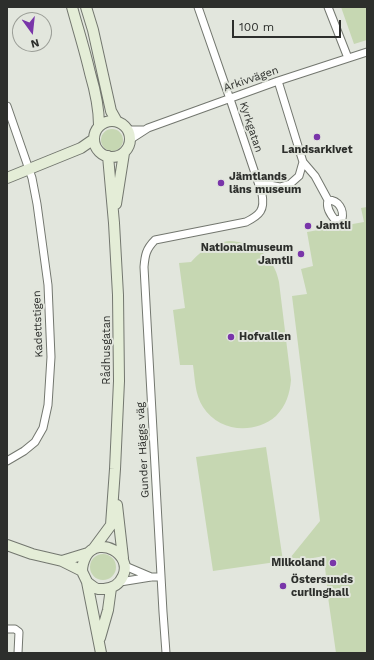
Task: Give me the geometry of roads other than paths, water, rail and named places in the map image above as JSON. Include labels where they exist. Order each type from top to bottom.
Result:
[{"type":"main road","points":[[72,7],[94,87],[99,119],[99,125],[94,134],[95,143],[103,155],[116,156],[124,153],[129,147],[130,135],[126,126],[116,120],[110,120],[99,125]]},
{"type":"main road","points":[[86,7],[93,30],[111,111],[116,120]]},
{"type":"main road","points":[[7,178],[95,143]]},
{"type":"main road","name":"Rådhusgatan","points":[[114,224],[124,153]]},
{"type":"main road","name":"Rådhusgatan","points":[[91,551],[111,525],[119,381],[118,295],[108,156]]},
{"type":"main road","name":"Rådhusgatan","points":[[114,477],[124,562]]},
{"type":"main road","points":[[7,545],[32,554],[62,561],[82,571]]},
{"type":"main road","points":[[62,561],[102,546],[118,552],[124,562],[124,575],[120,582],[111,588],[98,589],[87,582]]},
{"type":"main road","points":[[91,551],[83,561],[82,571],[87,582],[101,653]]},
{"type":"main road","points":[[99,642],[108,610],[111,588]]},
{"type":"street","name":"Kyrkgatan","points":[[148,246],[155,240],[246,222],[255,217],[262,209],[263,203],[259,185],[198,7]]},
{"type":"street","points":[[328,7],[348,58]]},
{"type":"street","name":"Arkivvägen","points":[[130,135],[278,81],[367,52]]},
{"type":"street","points":[[278,81],[303,162],[315,176],[328,200]]},
{"type":"street","name":"Kadettstigen","points":[[7,106],[32,178],[37,204],[48,285],[51,357],[48,405],[43,428],[35,442],[24,451],[7,461]]},
{"type":"street","points":[[259,185],[264,184],[280,187],[290,184],[299,176],[303,162]]},
{"type":"street","name":"Gunder Häggs väg","points":[[148,246],[144,267],[162,612],[166,653]]},
{"type":"street","points":[[124,562],[151,577]]},
{"type":"street","points":[[120,582],[151,577],[161,577]]},
{"type":"street","points":[[7,629],[15,629],[19,632],[18,653]]},
{"type":"place","name":"Landsarkivet","points":[[317,137]]},
{"type":"place","name":"Jämtlands läns museum","points":[[221,183]]},
{"type":"place","name":"Jamtli","points":[[308,226]]},
{"type":"place","name":"Nationalmuseum Jamtli","points":[[301,254]]},
{"type":"place","name":"Hofvallen","points":[[231,337]]},
{"type":"place","name":"Milkoland","points":[[333,563]]},
{"type":"place","name":"Östersunds curlinghall","points":[[283,586]]}]
